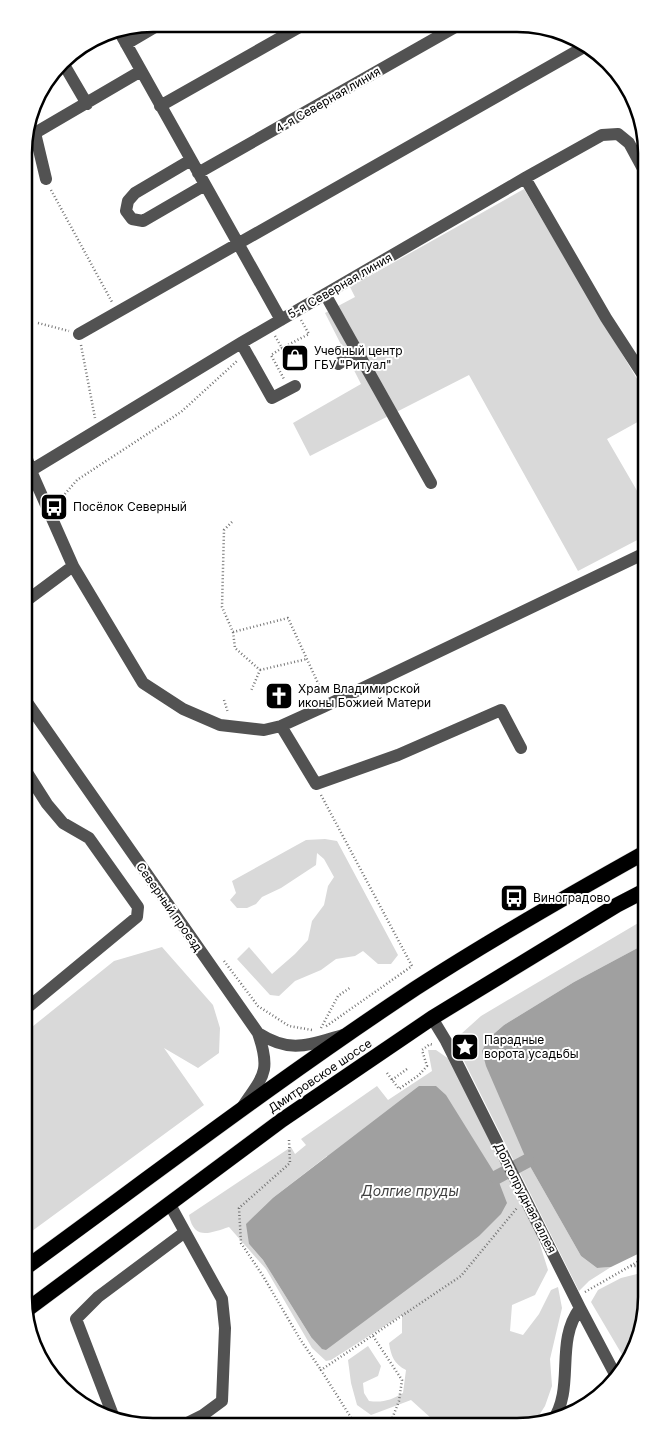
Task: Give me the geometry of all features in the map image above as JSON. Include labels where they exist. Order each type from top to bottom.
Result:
[{"type":"highway","name":"Дмитровское шоссе","points":[[32,1263],[240,1111],[418,987],[527,920],[637,857]]},
{"type":"highway","name":"Дмитровское шоссе","points":[[33,1305],[282,1120],[432,1018],[637,894]]},
{"type":"street","points":[[160,106],[291,32]]},
{"type":"street","name":"4-я Северная линия","points":[[198,174],[446,32]]},
{"type":"street","points":[[126,44],[144,33]]},
{"type":"street","points":[[122,37],[281,320]]},
{"type":"street","points":[[78,334],[579,50]]},
{"type":"street","points":[[67,69],[87,104]]},
{"type":"street","points":[[36,127],[87,104],[141,71]]},
{"type":"street","name":"5-я Северная линия","points":[[33,469],[97,430],[243,348],[270,326],[602,135],[618,134],[629,143],[638,160]]},
{"type":"street","points":[[34,137],[46,179]]},
{"type":"street","points":[[191,160],[135,193],[128,201],[126,211],[132,219],[143,221],[205,185]]},
{"type":"street","points":[[525,178],[606,318],[638,367]]},
{"type":"street","points":[[325,294],[431,484]]},
{"type":"street","points":[[243,348],[272,398],[293,387]]},
{"type":"street","points":[[338,364],[358,352]]},
{"type":"street","points":[[33,482],[73,566],[142,683],[182,709],[220,725],[264,730],[281,726],[638,557]]},
{"type":"street","points":[[33,596],[73,566]]},
{"type":"street","name":"Северный проезд","points":[[33,710],[258,1033],[273,1043],[287,1046],[310,1045],[350,1033]]},
{"type":"street","points":[[281,726],[316,784],[398,755],[501,710],[521,748]]},
{"type":"street","points":[[32,780],[47,804],[63,823],[89,838],[138,907],[137,917],[32,1004]]},
{"type":"street","name":"Долгопрудная аллея","points":[[432,1018],[446,1041],[580,1308],[613,1369]]},
{"type":"street","points":[[240,1111],[264,1072],[266,1062],[258,1033]]},
{"type":"street","points":[[169,1203],[222,1299],[225,1328],[222,1401],[196,1418]]},
{"type":"street","points":[[111,1410],[76,1319],[98,1297],[185,1232]]},
{"type":"street","points":[[558,1411],[564,1391],[564,1364],[568,1333],[573,1317],[580,1308]]},
{"type":"path","points":[[46,179],[117,312]]},
{"type":"path","points":[[293,387],[271,355],[309,334],[296,311]]},
{"type":"path","points":[[33,320],[78,334],[97,430]]},
{"type":"path","points":[[270,326],[282,348]]},
{"type":"path","points":[[54,507],[76,480],[181,412],[243,348]]},
{"type":"path","points":[[232,522],[224,530],[222,607],[234,632],[235,648],[260,670]]},
{"type":"path","points":[[234,632],[288,618],[328,705]]},
{"type":"path","points":[[260,670],[307,659]]},
{"type":"path","points":[[251,691],[260,670]]},
{"type":"path","points":[[223,959],[258,1006],[289,1026],[319,1031],[412,966],[324,803],[316,784]]},
{"type":"path","points":[[319,1031],[340,993],[351,988]]},
{"type":"path","points":[[388,1073],[395,1079],[399,1090],[419,1076],[427,1066],[422,1050],[430,1044],[438,1046],[446,1041]]},
{"type":"path","points":[[395,1079],[407,1069]]},
{"type":"path","points":[[289,1140],[290,1163],[239,1208],[241,1243],[351,1418]]},
{"type":"path","points":[[321,1370],[461,1276],[525,1198]]},
{"type":"path","points":[[580,1308],[585,1291],[637,1262]]},
{"type":"path","points":[[630,1266],[637,1266]]},
{"type":"path","points":[[373,1336],[402,1380],[399,1401],[392,1418]]},
{"type":"shaded area","points":[[524,189],[638,380],[638,422],[607,439],[638,492],[638,540],[578,571],[469,375],[310,456],[293,423],[361,384],[325,313],[355,297],[350,287]]},
{"type":"shaded area","points":[[325,839],[337,841],[398,955],[391,964],[378,964],[363,951],[355,956],[336,959],[321,970],[295,981],[279,996],[270,995],[237,959],[249,947],[272,974],[308,940],[312,921],[324,905],[328,886],[334,877],[324,859],[317,853],[316,865],[247,908],[237,908],[230,900],[236,893],[232,881],[306,840]]},
{"type":"shaded area","points":[[637,924],[637,948],[574,982],[504,1025],[489,1038],[527,1161],[581,1256],[597,1268],[611,1267],[589,1281],[579,1291],[463,1059],[461,1034],[481,1016]]},
{"type":"shaded area","points":[[162,947],[213,1005],[220,1028],[219,1053],[198,1068],[164,1048],[204,1105],[32,1231],[32,1027],[114,961]]},
{"type":"shaded area","points":[[428,1050],[436,1050],[449,1059],[537,1235],[548,1270],[535,1295],[512,1305],[510,1331],[523,1335],[539,1314],[551,1290],[558,1287],[562,1308],[550,1359],[552,1386],[545,1406],[539,1416],[516,1418],[431,1418],[411,1400],[371,1415],[357,1405],[351,1383],[348,1360],[368,1346],[381,1366],[378,1376],[363,1383],[364,1393],[369,1401],[379,1402],[403,1393],[406,1370],[394,1359],[389,1343],[402,1333],[402,1315],[331,1360],[326,1361],[312,1348],[266,1269],[229,1227],[204,1233],[195,1229],[191,1223],[189,1215],[291,1147],[295,1154],[306,1145],[301,1139],[377,1086],[388,1100],[432,1071]],"holes":[[[327,1156],[311,1337],[263,1260],[249,1244],[274,1197]]]},
{"type":"shaded area","points":[[637,1274],[635,1321],[622,1355],[591,1302],[598,1290],[621,1278]]},
{"type":"water","points":[[637,948],[637,1254],[611,1267],[597,1268],[581,1256],[527,1161],[486,1066],[482,1051],[489,1038],[504,1025],[574,982]]},
{"type":"water","name":"Долгие пруды","points":[[419,1086],[436,1086],[446,1095],[497,1177],[507,1203],[501,1214],[479,1236],[326,1350],[322,1349],[311,1337],[263,1260],[249,1244],[246,1224],[274,1197]]},
{"type":"waterway","points":[[497,1177],[527,1161]]},
{"type":"place","name":"Учебный центр ГБУ \"Ритуал\"","points":[[295,358]]},
{"type":"place","name":"Посёлок Северный","points":[[54,507]]},
{"type":"place","name":"Храм Владимирской иконы Божией Матери","points":[[279,696]]},
{"type":"place","name":"Виноградово","points":[[514,898]]},
{"type":"place","name":"Парадные ворота усадьбы","points":[[465,1047]]}]
